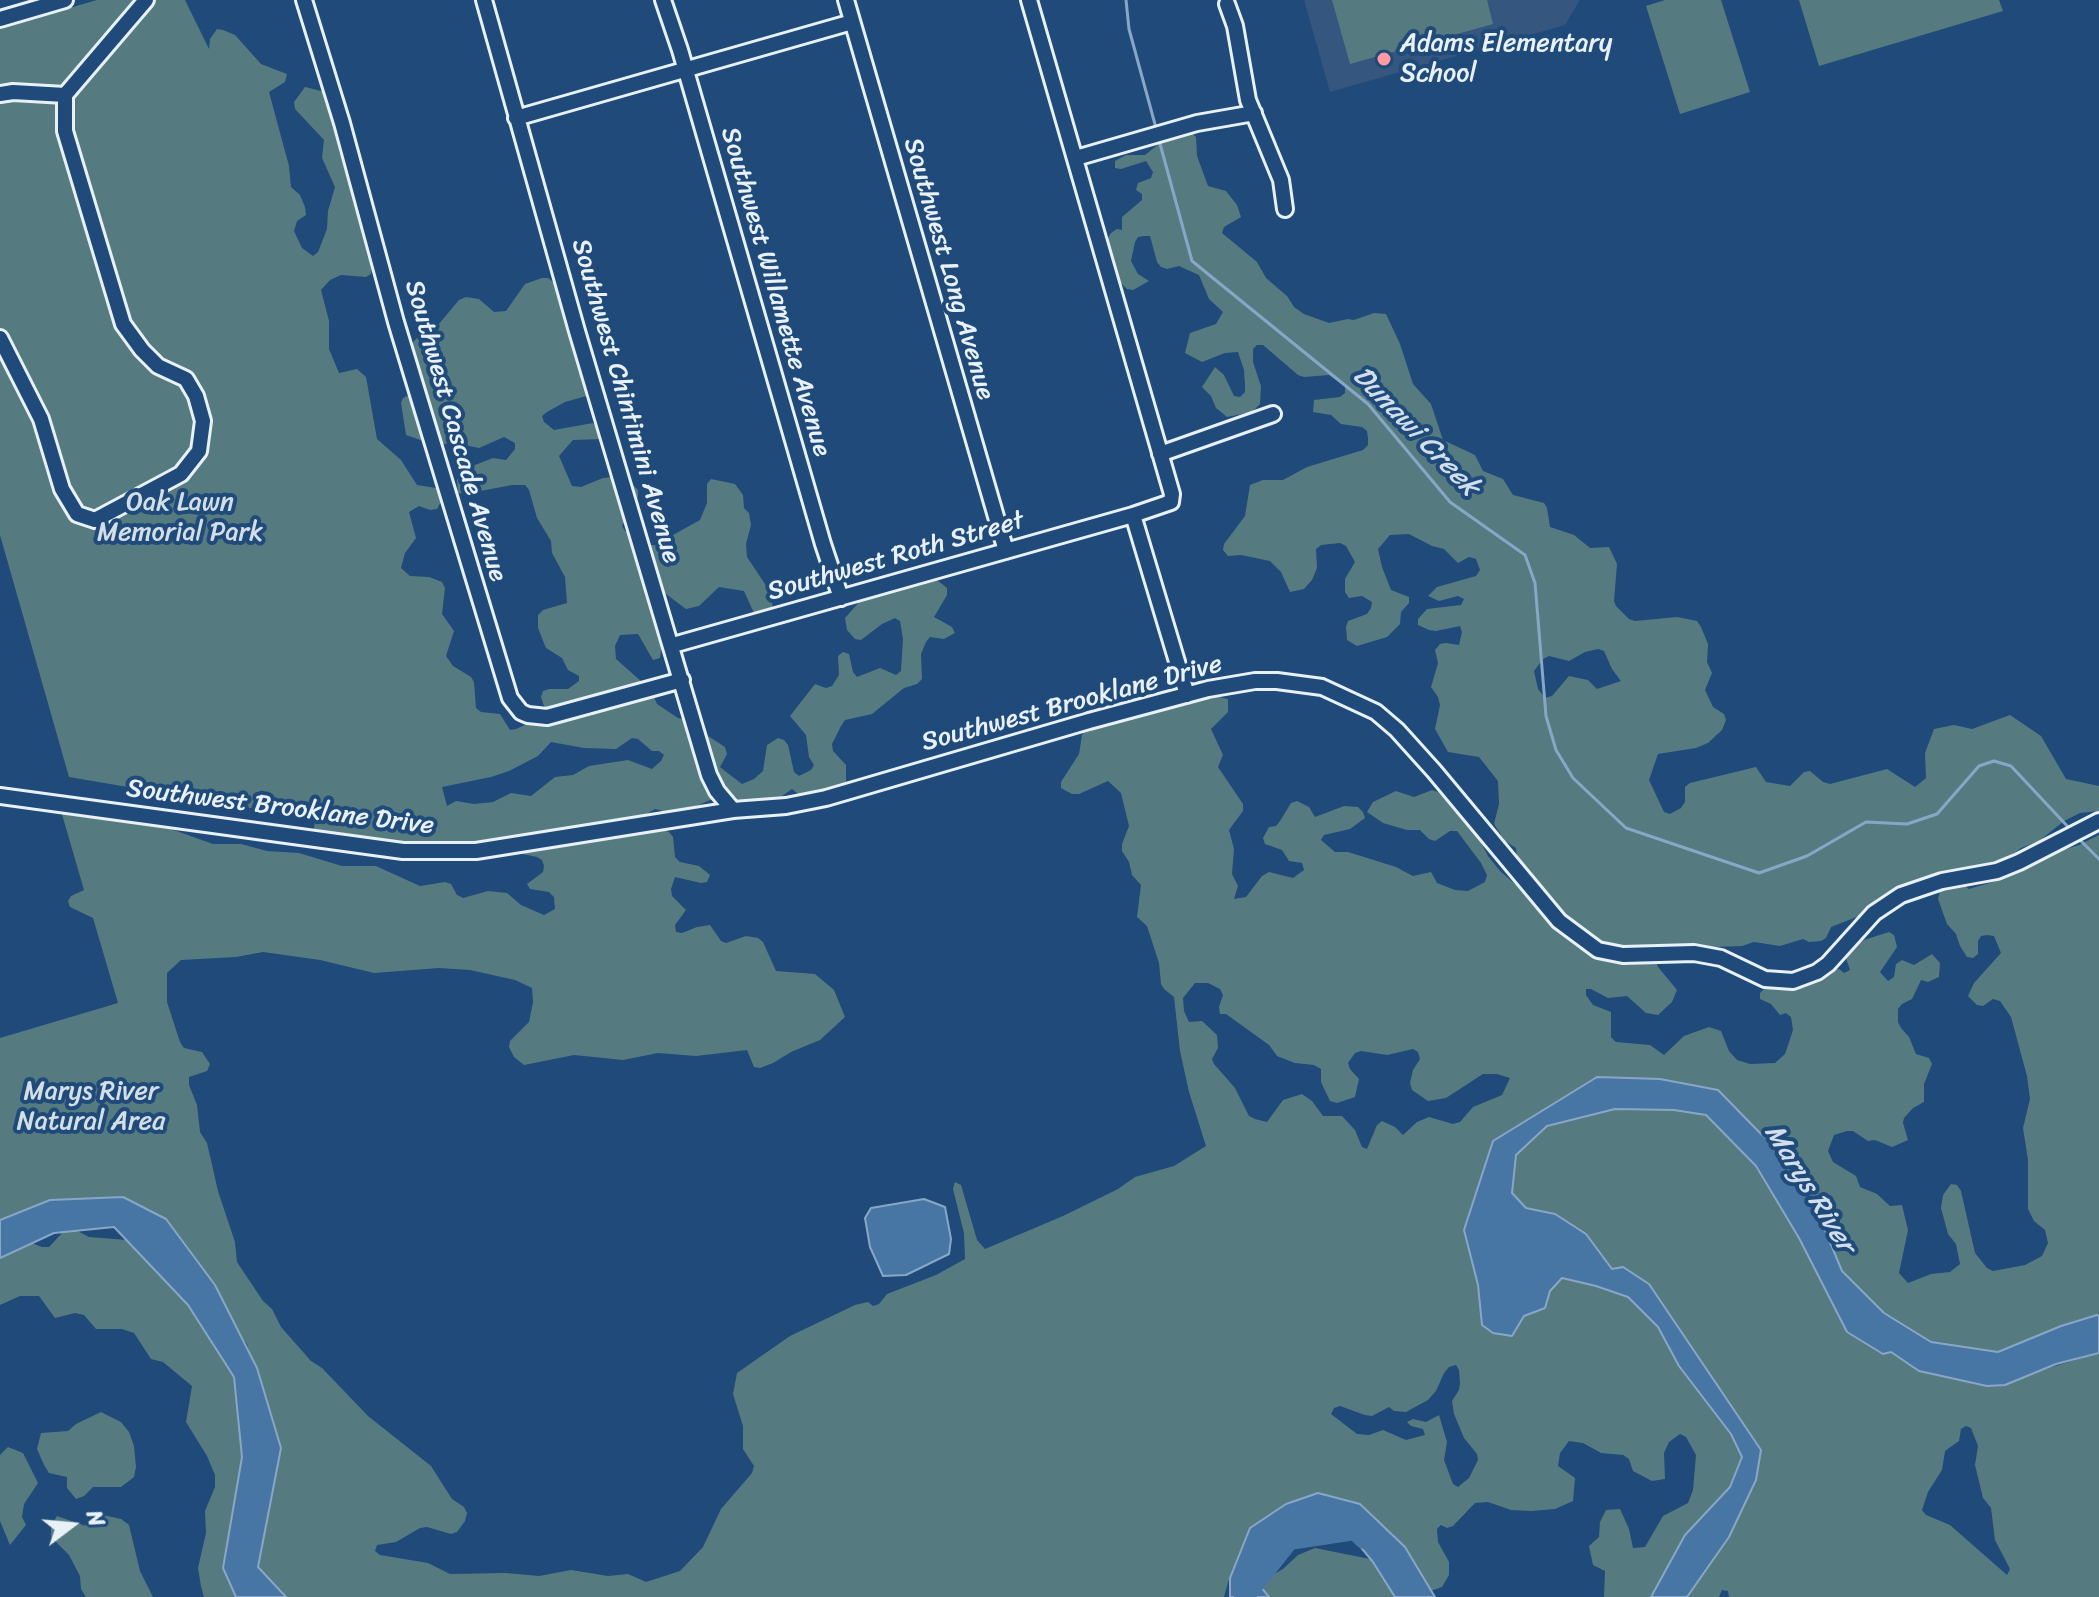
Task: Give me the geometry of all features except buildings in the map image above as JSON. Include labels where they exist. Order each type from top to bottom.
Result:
[{"type":"street","points":[[0,19],[65,0]]},
{"type":"street","points":[[0,338],[41,419],[62,489],[77,514],[95,520],[181,474],[199,451],[203,421],[196,396],[186,379],[158,366],[123,324],[65,131],[65,95],[146,0]]},
{"type":"street","name":"Southwest Cascade Avenue","points":[[304,0],[342,123],[396,322],[510,698],[528,715],[547,717],[682,680]]},
{"type":"street","name":"Southwest Chintimini Avenue","points":[[484,0],[709,775],[717,791],[733,810]]},
{"type":"street","name":"Southwest Willamette Avenue","points":[[663,0],[841,598]]},
{"type":"street","name":"Southwest Long Avenue","points":[[846,0],[1006,551]]},
{"type":"street","points":[[1029,0],[1160,454],[1273,414]]},
{"type":"street","points":[[1227,4],[1235,26],[1248,100],[1281,180],[1285,209]]},
{"type":"street","points":[[516,118],[852,22]]},
{"type":"street","points":[[0,94],[65,95]]},
{"type":"street","points":[[1076,158],[1197,123],[1254,113]]},
{"type":"street","name":"Southwest Roth Street","points":[[673,645],[1171,502],[1172,494],[1160,454]]},
{"type":"street","points":[[1133,515],[1187,695]]},
{"type":"street","name":"Southwest Brooklane Drive","points":[[0,796],[403,851],[502,848],[826,798],[1187,695],[1255,681],[1306,684],[1348,697],[1376,712],[1397,730],[1470,812],[1559,921],[1598,950],[1623,955],[1685,952],[1721,958],[1765,979],[1793,981],[1817,972],[1874,913],[1901,895],[1942,881],[1997,871],[2099,821]]},
{"type":"shaded area","name":"Adams Elementary School","points":[[1304,0],[1580,0],[1565,25],[1330,92]]},
{"type":"green space","points":[[97,0],[185,0],[209,49],[210,39],[217,29],[235,35],[261,64],[287,74],[285,82],[269,92],[289,166],[291,187],[300,195],[305,207],[306,215],[297,221],[294,231],[302,248],[313,256],[318,252],[327,229],[335,187],[322,158],[324,140],[295,109],[294,102],[305,87],[329,93],[345,142],[339,152],[351,166],[373,260],[371,274],[366,277],[341,275],[330,280],[321,290],[329,321],[329,349],[339,373],[357,369],[366,377],[377,439],[401,460],[417,485],[436,488],[443,498],[437,509],[419,506],[409,512],[416,538],[405,553],[401,568],[410,576],[429,577],[442,582],[445,588],[442,614],[454,631],[446,656],[453,666],[474,682],[476,708],[481,712],[500,714],[510,730],[547,715],[541,697],[543,691],[568,689],[579,681],[579,676],[568,670],[562,658],[546,648],[538,628],[538,615],[543,610],[567,603],[565,577],[525,485],[458,493],[457,480],[462,470],[493,458],[506,460],[515,449],[515,443],[504,437],[479,448],[454,443],[435,445],[406,435],[401,403],[403,398],[414,393],[409,347],[438,325],[459,300],[466,297],[479,299],[494,312],[506,311],[525,284],[548,278],[558,286],[568,316],[568,329],[585,357],[590,395],[565,402],[542,416],[554,430],[593,423],[602,433],[603,439],[573,440],[559,456],[572,486],[581,487],[614,477],[638,490],[638,497],[622,526],[625,531],[648,545],[655,545],[700,520],[707,503],[707,484],[711,479],[735,484],[743,495],[751,525],[746,544],[747,557],[773,596],[772,608],[760,614],[754,613],[744,591],[719,587],[699,606],[686,609],[662,591],[658,595],[659,607],[654,619],[662,645],[660,658],[653,660],[638,634],[620,635],[615,646],[616,659],[651,690],[657,704],[678,718],[704,724],[708,736],[725,747],[727,754],[720,767],[742,784],[763,771],[767,745],[778,738],[788,745],[794,772],[799,776],[811,770],[814,765],[809,757],[806,735],[790,716],[815,684],[826,688],[832,686],[839,675],[838,656],[843,652],[849,654],[857,677],[880,668],[896,675],[901,671],[903,639],[900,621],[895,618],[882,624],[861,640],[855,639],[847,630],[845,618],[861,600],[890,591],[906,581],[925,578],[937,580],[947,588],[947,595],[934,617],[952,627],[955,633],[944,639],[930,637],[926,642],[921,654],[922,679],[904,688],[872,714],[845,720],[841,726],[832,744],[833,751],[846,765],[846,786],[802,797],[792,789],[771,804],[749,811],[720,796],[675,814],[655,809],[621,829],[597,824],[584,830],[627,837],[657,828],[669,832],[673,837],[675,857],[680,862],[699,866],[710,875],[707,882],[701,883],[675,877],[672,896],[686,910],[675,925],[676,932],[710,925],[721,941],[726,943],[746,936],[758,938],[763,942],[776,971],[815,974],[834,990],[845,1017],[820,1040],[760,1068],[754,1067],[747,1050],[696,1056],[658,1053],[623,1060],[574,1055],[524,1065],[514,1057],[509,1047],[510,1041],[529,1022],[532,988],[515,980],[470,970],[439,968],[374,973],[320,960],[263,952],[181,960],[167,973],[167,1002],[180,1042],[184,1048],[202,1052],[210,1064],[207,1071],[189,1077],[189,1085],[197,1105],[200,1132],[207,1143],[218,1191],[235,1242],[237,1262],[263,1301],[272,1309],[281,1327],[311,1361],[322,1368],[368,1416],[431,1466],[452,1499],[467,1513],[457,1532],[451,1534],[420,1528],[396,1542],[377,1545],[375,1551],[380,1555],[428,1563],[450,1574],[539,1576],[571,1570],[608,1576],[628,1574],[646,1582],[680,1571],[703,1547],[721,1509],[752,1473],[754,1466],[743,1449],[743,1426],[733,1394],[737,1373],[790,1336],[855,1305],[868,1302],[873,1306],[879,1304],[887,1294],[936,1275],[965,1259],[964,1233],[953,1189],[955,1182],[961,1185],[977,1240],[985,1249],[1063,1216],[1118,1189],[1135,1177],[1174,1166],[1206,1146],[1180,1051],[1174,997],[1161,984],[1159,963],[1147,926],[1137,917],[1141,885],[1132,875],[1122,851],[1129,826],[1121,793],[1108,781],[1079,794],[1061,788],[1061,782],[1079,754],[1082,735],[1090,725],[1103,727],[1133,712],[1210,695],[1228,699],[1228,712],[1211,729],[1223,755],[1218,767],[1243,804],[1243,811],[1229,830],[1234,849],[1232,874],[1238,886],[1234,899],[1246,897],[1262,876],[1269,872],[1293,878],[1304,870],[1302,863],[1289,861],[1282,850],[1265,844],[1263,838],[1269,827],[1276,826],[1280,821],[1291,803],[1297,801],[1309,807],[1315,817],[1344,806],[1358,807],[1363,812],[1365,818],[1350,829],[1324,835],[1321,840],[1335,852],[1348,852],[1396,867],[1413,876],[1431,872],[1437,883],[1455,890],[1468,891],[1485,882],[1487,875],[1481,863],[1457,831],[1450,831],[1435,841],[1420,830],[1407,830],[1383,823],[1367,812],[1373,802],[1396,791],[1414,797],[1432,790],[1438,792],[1473,827],[1500,871],[1530,892],[1535,887],[1535,881],[1517,861],[1516,848],[1505,841],[1494,824],[1499,804],[1498,781],[1479,757],[1448,752],[1435,729],[1440,705],[1431,687],[1438,663],[1435,650],[1440,644],[1459,645],[1462,632],[1460,626],[1429,630],[1418,625],[1418,619],[1427,609],[1461,605],[1464,599],[1458,596],[1439,601],[1428,596],[1437,587],[1476,576],[1480,570],[1476,559],[1469,557],[1458,563],[1444,549],[1409,534],[1390,535],[1378,549],[1382,567],[1391,590],[1409,597],[1409,603],[1401,612],[1400,624],[1387,637],[1357,646],[1347,640],[1348,621],[1367,614],[1372,602],[1362,596],[1349,598],[1345,592],[1345,579],[1355,562],[1346,546],[1340,543],[1321,545],[1316,549],[1317,568],[1312,580],[1304,589],[1290,592],[1281,572],[1270,561],[1241,555],[1228,556],[1223,550],[1224,544],[1245,516],[1250,485],[1263,480],[1283,480],[1307,467],[1363,450],[1368,445],[1368,438],[1367,431],[1362,427],[1341,424],[1331,415],[1313,412],[1314,400],[1340,397],[1345,393],[1345,386],[1329,375],[1298,375],[1263,345],[1253,349],[1253,362],[1261,386],[1260,404],[1252,412],[1227,417],[1216,408],[1211,396],[1202,387],[1215,367],[1224,375],[1234,396],[1240,397],[1245,392],[1245,385],[1238,352],[1225,353],[1202,362],[1185,353],[1190,333],[1216,324],[1223,312],[1209,299],[1199,275],[1179,266],[1161,267],[1150,236],[1144,236],[1138,237],[1135,242],[1131,261],[1138,274],[1149,281],[1133,290],[1127,289],[1118,280],[1103,252],[1104,245],[1111,233],[1122,230],[1122,217],[1142,200],[1142,194],[1136,190],[1138,183],[1151,178],[1153,172],[1146,161],[1121,169],[1115,168],[1115,161],[1126,155],[1145,155],[1160,143],[1192,133],[1196,137],[1197,156],[1208,186],[1226,191],[1237,205],[1241,217],[1224,227],[1222,233],[1257,262],[1266,278],[1287,296],[1294,307],[1329,323],[1354,320],[1374,313],[1386,314],[1413,384],[1431,404],[1443,440],[1475,455],[1483,471],[1503,479],[1513,495],[1544,503],[1550,527],[1574,535],[1590,548],[1609,547],[1617,564],[1614,601],[1629,619],[1677,617],[1697,621],[1708,644],[1707,662],[1712,673],[1705,690],[1713,707],[1724,714],[1726,720],[1722,730],[1708,743],[1658,754],[1649,780],[1664,812],[1670,814],[1681,808],[1685,802],[1685,787],[1690,783],[1756,767],[1766,782],[1790,786],[1804,772],[1810,771],[1830,784],[1887,769],[1915,787],[1926,778],[1925,753],[1934,729],[1954,725],[1972,729],[2010,715],[2041,736],[2066,779],[2099,786],[2099,811],[2080,813],[2064,821],[2039,841],[2021,848],[2000,864],[1914,881],[1872,911],[1831,927],[1821,941],[1803,939],[1780,946],[1754,942],[1742,946],[1715,947],[1697,953],[1659,956],[1656,961],[1658,967],[1677,990],[1672,1002],[1658,1015],[1646,1013],[1627,996],[1608,998],[1591,989],[1586,989],[1586,995],[1593,1005],[1611,1012],[1611,1037],[1616,1042],[1650,1045],[1664,1055],[1684,1036],[1709,1027],[1721,1031],[1729,1051],[1737,1060],[1750,1064],[1775,1063],[1785,1054],[1793,1030],[1791,1017],[1786,1013],[1780,1015],[1771,1004],[1760,999],[1760,993],[1769,984],[1794,983],[1798,988],[1805,987],[1827,971],[1839,969],[1844,973],[1850,970],[1846,958],[1849,953],[1864,940],[1889,932],[1894,935],[1897,947],[1880,972],[1888,981],[1894,977],[1896,964],[1902,960],[1914,965],[1932,954],[1940,963],[1939,977],[1928,982],[1921,980],[1912,999],[1898,1009],[1898,1022],[1916,1054],[1929,1058],[1932,1064],[1924,1084],[1924,1102],[1904,1118],[1908,1140],[1892,1147],[1847,1131],[1834,1135],[1828,1151],[1833,1162],[1856,1176],[1860,1187],[1877,1194],[1890,1206],[1902,1205],[1908,1230],[1899,1273],[1908,1283],[1931,1274],[1950,1272],[1960,1264],[1956,1244],[1948,1234],[1941,1208],[1943,1195],[1951,1184],[1957,1185],[1961,1191],[1975,1253],[1987,1268],[1993,1271],[2025,1265],[2042,1256],[2048,1243],[2045,1230],[2034,1221],[2028,1209],[2028,1160],[2023,1128],[2030,1099],[2027,1076],[2011,1017],[2000,1001],[1993,999],[1983,1006],[1977,1005],[1968,996],[1974,983],[2001,953],[1994,936],[1987,935],[1981,936],[1978,941],[1978,954],[1973,958],[1967,957],[1956,934],[1947,924],[1938,899],[1941,887],[1959,882],[1969,889],[1996,881],[2025,862],[2079,845],[2099,835],[2099,1316],[2061,1326],[1998,1352],[1931,1342],[1884,1313],[1842,1271],[1814,1203],[1814,1182],[1806,1170],[1761,1134],[1718,1090],[1597,1077],[1493,1141],[1464,1230],[1478,1285],[1482,1325],[1512,1335],[1524,1316],[1545,1308],[1550,1290],[1562,1278],[1628,1297],[1658,1327],[1679,1366],[1731,1433],[1742,1457],[1730,1487],[1685,1535],[1651,1597],[1604,1597],[1605,1571],[1593,1565],[1589,1546],[1599,1537],[1600,1522],[1606,1510],[1620,1509],[1633,1548],[1645,1547],[1663,1516],[1688,1503],[1693,1490],[1696,1455],[1686,1437],[1680,1434],[1669,1442],[1664,1453],[1665,1479],[1652,1481],[1633,1471],[1629,1459],[1623,1455],[1601,1453],[1583,1443],[1569,1441],[1560,1453],[1558,1466],[1575,1478],[1573,1501],[1555,1509],[1531,1511],[1511,1510],[1488,1502],[1475,1503],[1453,1526],[1447,1528],[1441,1525],[1437,1529],[1438,1542],[1449,1562],[1449,1575],[1442,1587],[1422,1594],[1390,1533],[1362,1505],[1355,1504],[1244,1552],[1229,1579],[1224,1597],[262,1597],[256,1585],[260,1387],[247,1344],[229,1323],[217,1287],[131,1222],[0,1226],[0,1038],[118,1003],[93,918],[70,907],[68,901],[71,896],[84,890],[59,804],[110,815],[111,819],[154,823],[213,844],[241,844],[267,851],[299,853],[342,866],[376,866],[420,886],[445,882],[451,884],[457,895],[463,898],[488,891],[507,893],[521,905],[544,915],[555,909],[554,897],[549,892],[530,889],[527,884],[543,872],[542,860],[537,857],[497,853],[471,843],[438,850],[319,833],[314,829],[315,819],[69,777],[0,535],[0,28]],"holes":[[[1604,651],[1621,681],[1597,689],[1588,680],[1569,676],[1552,696],[1545,698],[1538,689],[1534,671],[1543,659],[1549,656],[1569,661],[1585,652]],[[632,738],[664,755],[652,769],[628,760],[589,766],[573,775],[555,777],[531,796],[511,793],[493,802],[474,804],[456,801],[447,806],[442,787],[509,771],[538,756],[551,742],[584,748],[616,749]],[[1195,983],[1208,983],[1220,989],[1223,995],[1220,1014],[1226,1014],[1269,1045],[1277,1056],[1321,1069],[1321,1082],[1330,1101],[1337,1103],[1355,1097],[1359,1079],[1348,1063],[1355,1053],[1361,1051],[1387,1055],[1413,1049],[1418,1052],[1420,1059],[1410,1083],[1412,1090],[1428,1101],[1446,1098],[1483,1074],[1510,1078],[1502,1095],[1473,1107],[1460,1122],[1453,1124],[1429,1117],[1417,1122],[1403,1135],[1382,1121],[1377,1125],[1367,1149],[1362,1147],[1355,1130],[1342,1116],[1323,1116],[1312,1101],[1302,1094],[1283,1100],[1267,1122],[1249,1116],[1235,1088],[1212,1059],[1218,1048],[1217,1035],[1202,1021],[1189,1022],[1183,998]],[[1456,1365],[1459,1370],[1459,1390],[1452,1401],[1454,1414],[1478,1460],[1469,1478],[1458,1487],[1453,1484],[1444,1460],[1447,1442],[1439,1415],[1426,1422],[1413,1419],[1407,1422],[1423,1429],[1425,1435],[1406,1440],[1383,1430],[1369,1435],[1357,1434],[1331,1414],[1334,1408],[1340,1406],[1372,1416],[1389,1407],[1394,1411],[1406,1412],[1428,1400],[1449,1367]]]},
{"type":"green space","points":[[1332,0],[1487,0],[1493,24],[1350,64]]},
{"type":"green space","points":[[1665,0],[1721,0],[1750,92],[1680,114],[1646,6]]},
{"type":"green space","points":[[1799,0],[1999,0],[2003,11],[1819,66]]},
{"type":"green space","points":[[1615,1109],[1674,1110],[1706,1115],[1755,1166],[1799,1238],[1847,1333],[1883,1354],[1891,1352],[1919,1371],[1988,1386],[2099,1353],[2099,1597],[1729,1597],[1728,1591],[1722,1590],[1719,1597],[1687,1597],[1729,1537],[1761,1449],[1649,1284],[1612,1269],[1586,1234],[1555,1214],[1526,1208],[1512,1193],[1516,1155],[1547,1126]],"holes":[[[1966,1426],[1971,1428],[1978,1446],[1975,1465],[1983,1498],[1991,1508],[1995,1540],[2010,1569],[2007,1575],[1950,1525],[1926,1515],[1922,1510],[1928,1492],[1942,1470],[1945,1451],[1959,1441],[1961,1429]]]},
{"type":"green space","points":[[72,1228],[89,1237],[140,1238],[245,1383],[236,1597],[204,1597],[201,1586],[198,1568],[206,1533],[205,1511],[215,1487],[215,1475],[186,1422],[192,1386],[163,1362],[151,1359],[134,1333],[122,1329],[96,1329],[84,1315],[75,1313],[55,1318],[39,1296],[20,1296],[0,1305],[0,1246],[24,1240],[49,1247],[64,1231]]},
{"type":"green space","points":[[101,1412],[121,1422],[129,1432],[134,1446],[134,1477],[121,1487],[93,1487],[76,1499],[67,1488],[67,1477],[49,1473],[44,1465],[37,1449],[41,1433],[68,1431]]},
{"type":"green space","points":[[8,1447],[23,1453],[38,1483],[24,1504],[22,1517],[26,1525],[10,1545],[0,1521],[0,1455]]},
{"type":"green space","points":[[103,1515],[121,1519],[129,1525],[140,1571],[153,1597],[86,1597],[81,1589],[80,1576],[69,1555],[51,1537],[51,1526],[57,1516],[83,1525]]},
{"type":"green space","points":[[1315,1548],[1370,1559],[1381,1566],[1398,1597],[1258,1597],[1264,1580],[1298,1555]]},
{"type":"water","points":[[1597,1077],[1660,1079],[1718,1090],[1761,1134],[1806,1170],[1814,1182],[1814,1204],[1842,1271],[1884,1313],[1931,1342],[1998,1352],[2097,1315],[2099,1353],[2056,1364],[2005,1385],[1987,1386],[1919,1371],[1891,1352],[1883,1354],[1847,1332],[1799,1238],[1756,1166],[1706,1115],[1674,1110],[1615,1109],[1547,1126],[1516,1155],[1512,1193],[1526,1208],[1555,1214],[1586,1234],[1612,1269],[1623,1267],[1649,1284],[1761,1450],[1756,1480],[1729,1537],[1687,1597],[1651,1597],[1685,1535],[1730,1487],[1742,1457],[1731,1434],[1679,1366],[1658,1327],[1628,1297],[1562,1278],[1550,1291],[1545,1308],[1524,1316],[1512,1336],[1493,1333],[1482,1325],[1478,1285],[1464,1230],[1493,1141]]},
{"type":"water","points":[[123,1197],[166,1219],[215,1285],[257,1368],[281,1448],[258,1567],[286,1597],[236,1597],[223,1568],[242,1457],[234,1377],[188,1305],[114,1227],[54,1233],[0,1258],[0,1220],[50,1200]]},
{"type":"water","points":[[924,1199],[945,1207],[951,1239],[949,1254],[906,1275],[883,1276],[870,1247],[865,1218],[871,1208]]},
{"type":"water","points":[[1318,1493],[1360,1504],[1405,1547],[1435,1597],[1395,1597],[1354,1539],[1339,1531],[1298,1534],[1273,1546],[1262,1565],[1260,1586],[1269,1597],[1230,1597],[1230,1578],[1250,1528],[1286,1504]]},
{"type":"waterway","name":"Dunawi Creek","points":[[1126,0],[1129,29],[1156,128]]},
{"type":"waterway","name":"Dunawi Creek","points":[[1159,140],[1192,261],[1368,404],[1450,502],[1525,555],[1535,583],[1546,716],[1556,750],[1573,778],[1626,828],[1759,873],[1807,856],[1866,822],[1907,824],[1937,814],[1979,766],[1994,761],[2011,766],[2070,829]]},
{"type":"waterway","name":"Dunawi Creek","points":[[2078,838],[2099,859]]},
{"type":"waterway","name":"Marys River","points":[[1244,1597],[1289,1540],[1355,1530],[1364,1539]]},
{"type":"place","name":"Adams Elementary School","points":[[1384,59]]},
{"type":"park label","name":"Oak Lawn Memorial Park","points":[[180,518]]},
{"type":"park label","name":"Marys River Natural Area","points":[[91,1107]]}]
